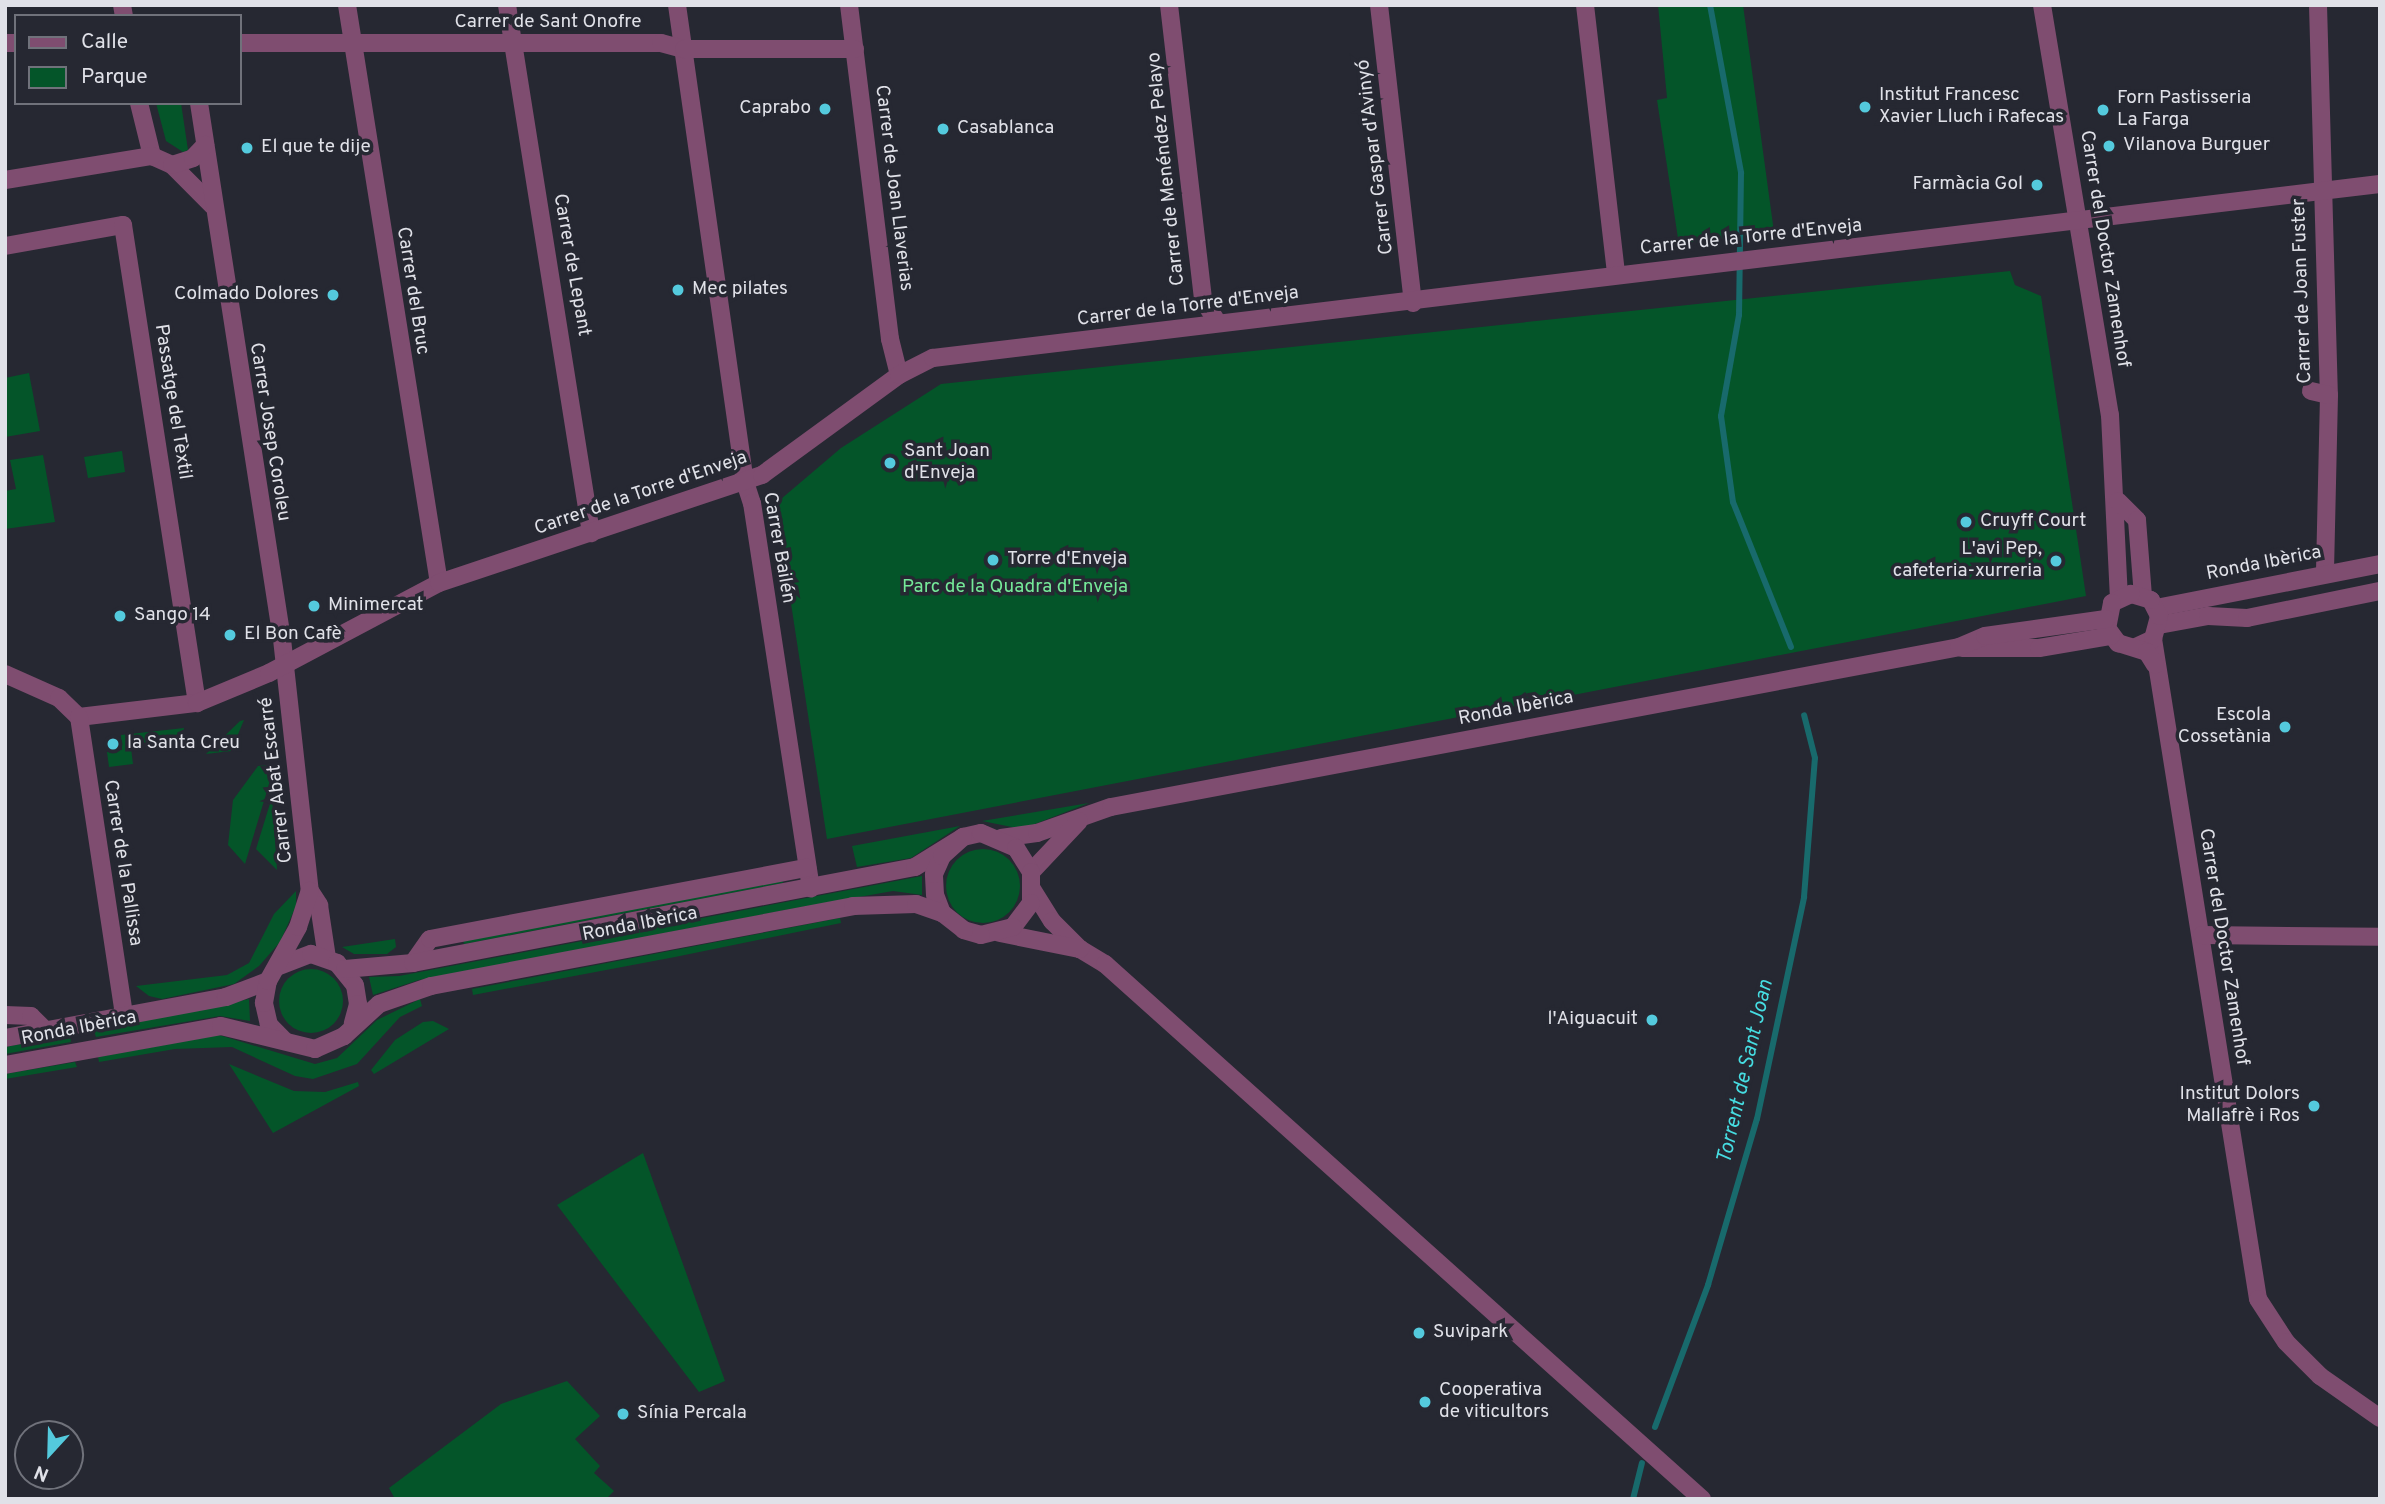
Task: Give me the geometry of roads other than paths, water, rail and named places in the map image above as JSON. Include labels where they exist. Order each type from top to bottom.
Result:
[{"type":"street","name":"Carrer del Bruc","points":[[347,5],[439,583]]},
{"type":"street","name":"Carrer de Lepant","points":[[507,5],[591,509],[591,533]]},
{"type":"street","name":"Carrer Bailén","points":[[677,5],[745,482],[752,503],[811,889]]},
{"type":"street","name":"Carrer de Joan Llaverias","points":[[849,5],[890,339],[899,375]]},
{"type":"street","name":"Carrer de Menéndez Pelayo","points":[[1169,5],[1203,300],[1218,323]]},
{"type":"street","name":"Carrer Gaspar d'Avinyó","points":[[1379,5],[1413,303]]},
{"type":"street","points":[[1585,5],[1616,273]]},
{"type":"street","name":"Carrer del Doctor Zamenhof","points":[[2042,5],[2110,415],[2118,501],[2119,598]]},
{"type":"street","name":"Carrer de Joan Fuster","points":[[2318,5],[2319,190],[2324,216],[2320,393],[2325,574]]},
{"type":"street","name":"Carrer de Sant Onofre","points":[[242,43],[661,43],[684,49],[855,49]]},
{"type":"street","points":[[139,105],[152,156]]},
{"type":"street","name":"Carrer Josep Coroleu","points":[[199,105],[212,205],[284,665]]},
{"type":"street","points":[[172,165],[193,158],[205,145]]},
{"type":"street","points":[[5,180],[152,156],[172,165],[212,205]]},
{"type":"street","name":"Carrer de la Torre d'Enveja","points":[[79,717],[197,703],[284,665],[439,583],[745,482],[794,452],[899,375],[933,358],[1218,323],[1413,303],[1616,273],[1783,257],[2380,184]]},
{"type":"street","name":"Passatge del Tèxtil","points":[[5,246],[123,225],[197,703]]},
{"type":"street","name":"Carrer del Doctor Zamenhof","points":[[2118,501],[2137,520],[2153,617],[2155,665],[2202,935],[2249,1261],[2266,1317],[2320,1376],[2380,1418]]},
{"type":"street","name":"Ronda Ibèrica","points":[[2153,617],[2325,574],[2380,564]]},
{"type":"street","points":[[2155,665],[2109,627],[2119,598],[2153,617],[2247,618],[2380,591]]},
{"type":"street","points":[[2136,647],[2153,617]]},
{"type":"street","name":"Ronda Ibèrica","points":[[345,969],[413,963],[811,889],[915,867],[963,837],[981,833],[1001,838],[1037,833],[1111,807],[1959,647],[1985,636],[2109,627]]},
{"type":"street","name":"Carrer Abat Escarré","points":[[284,665],[310,891]]},
{"type":"street","points":[[5,674],[59,698],[79,717]]},
{"type":"street","name":"Carrer de la Pallissa","points":[[79,717],[124,1016]]},
{"type":"street","name":"Ronda Ibèrica","points":[[5,1065],[221,1026],[315,1049],[344,1036],[353,1023],[404,992],[843,907],[916,904],[942,913],[964,930],[981,935],[1000,933],[1013,927],[1027,910],[1032,880],[1083,817]]},
{"type":"street","points":[[942,913],[935,895],[934,874],[942,856],[963,837]]},
{"type":"street","points":[[1001,838],[1016,848],[1052,921],[1080,949],[1105,964],[1702,1499]]},
{"type":"street","name":"Ronda Ibèrica","points":[[413,963],[430,939],[807,868]]},
{"type":"street","points":[[310,891],[318,905],[327,958]]},
{"type":"street","points":[[285,1041],[269,1024],[264,1003],[268,981],[279,966],[310,891]]},
{"type":"street","points":[[1000,933],[1080,949]]},
{"type":"street","points":[[2202,935],[2380,937]]},
{"type":"street","points":[[279,966],[311,954],[327,958],[345,969],[355,985],[358,1004],[353,1023]]},
{"type":"street","name":"Ronda Ibèrica","points":[[5,1038],[226,997],[268,981]]},
{"type":"street","name":"Ronda Ibèrica","points":[[5,1015],[30,1016],[45,1030]]},
{"type":"waterway","name":"Torrent de Sant Joan","points":[[1710,5],[1741,173],[1739,315],[1721,416],[1733,502],[1791,647]]},
{"type":"waterway","name":"Torrent de Sant Joan","points":[[1655,1427],[1708,1285],[1757,1119],[1804,897],[1815,758],[1804,715]]},
{"type":"waterway","name":"Torrent de Sant Joan","points":[[1633,1499],[1642,1463]]},
{"type":"place","name":"Institut Francesc Xavier Lluch i Rafecas","points":[[1865,107]]},
{"type":"place","name":"Caprabo","points":[[825,109]]},
{"type":"place","name":"Forn Pastisseria La Farga","points":[[2103,110]]},
{"type":"place","name":"Casablanca","points":[[943,129]]},
{"type":"place","name":"Vilanova Burguer","points":[[2109,146]]},
{"type":"place","name":"El que te dije","points":[[247,148]]},
{"type":"place","name":"Farmàcia Gol","points":[[2037,185]]},
{"type":"place","name":"Mec pilates","points":[[678,290]]},
{"type":"place","name":"Colmado Dolores","points":[[333,295]]},
{"type":"place","name":"Sant Joan d'Enveja","points":[[890,463]]},
{"type":"place","name":"Cruyff Court","points":[[1966,522]]},
{"type":"place","name":"Torre d'Enveja","points":[[993,560]]},
{"type":"place","name":"L'avi Pep, cafeteria-xurreria","points":[[2056,561]]},
{"type":"place","name":"Minimercat","points":[[314,606]]},
{"type":"place","name":"Sango 14","points":[[120,616]]},
{"type":"place","name":"El Bon Cafè","points":[[230,635]]},
{"type":"place","name":"Escola Cossetània","points":[[2285,727]]},
{"type":"place","name":"la Santa Creu","points":[[113,744]]},
{"type":"place","name":"l'Aiguacuit","points":[[1652,1020]]},
{"type":"place","name":"Institut Dolors Mallafrè i Ros","points":[[2314,1106]]},
{"type":"place","name":"Suvipark","points":[[1419,1333]]},
{"type":"place","name":"Cooperativa de viticultors","points":[[1425,1402]]},
{"type":"place","name":"Sínia Percala","points":[[623,1414]]},
{"type":"park label","name":"Parc de la Quadra d'Enveja","points":[[1015,588]]}]
